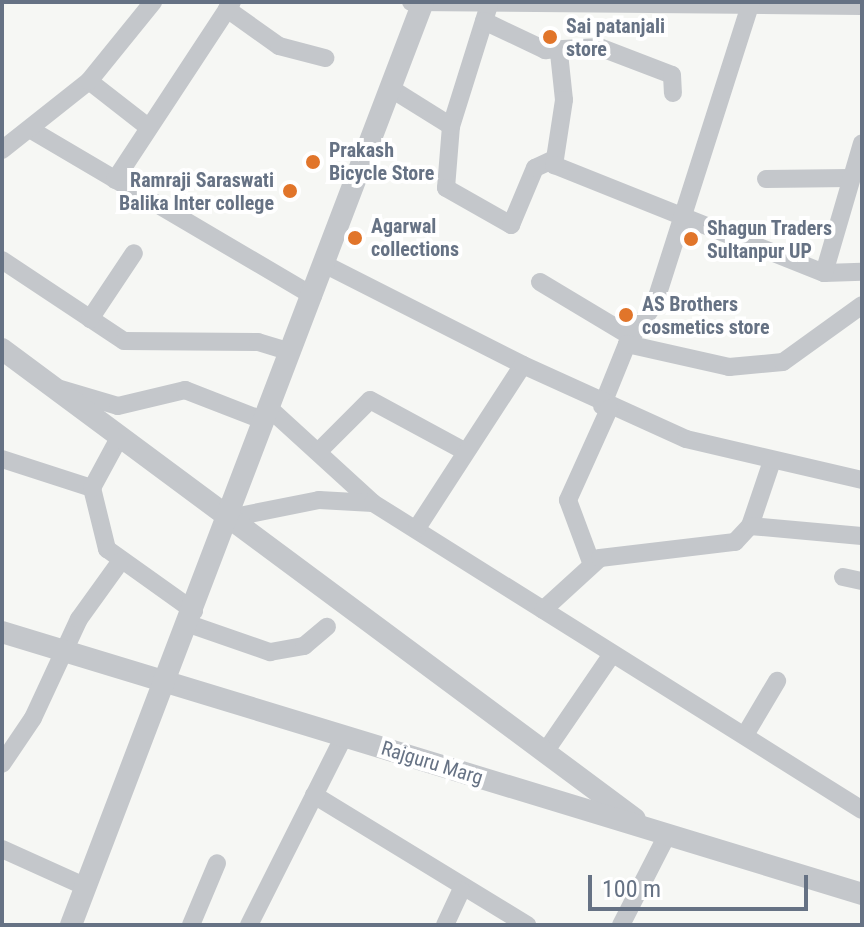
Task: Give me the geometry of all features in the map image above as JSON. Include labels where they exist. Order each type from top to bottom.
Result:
[{"type":"street","points":[[2,150],[33,131],[89,81],[153,2]]},
{"type":"street","points":[[71,925],[192,618],[421,2],[487,13],[862,6]]},
{"type":"street","points":[[115,180],[229,5],[279,46],[325,58]]},
{"type":"street","points":[[591,562],[568,500],[606,408],[629,340],[655,303],[751,6]]},
{"type":"street","points":[[487,13],[559,53],[599,47],[672,75],[673,93]]},
{"type":"street","points":[[487,13],[451,126],[446,188],[506,225],[514,223],[535,168],[552,160]]},
{"type":"street","points":[[552,160],[564,100],[559,53]]},
{"type":"street","points":[[89,81],[148,127]]},
{"type":"street","points":[[390,88],[451,126]]},
{"type":"street","points":[[33,131],[313,296]]},
{"type":"street","points":[[824,273],[862,143]]},
{"type":"street","points":[[552,160],[562,171],[824,273],[862,272]]},
{"type":"street","points":[[766,179],[850,178]]},
{"type":"street","points":[[90,319],[134,253]]},
{"type":"street","points":[[2,260],[90,319],[131,342],[258,342],[291,352]]},
{"type":"street","points":[[324,264],[606,408],[772,461],[862,480]]},
{"type":"street","points":[[540,282],[629,340],[729,367],[783,362],[862,305]]},
{"type":"street","points":[[2,349],[545,752],[658,832],[621,925]]},
{"type":"street","points":[[417,528],[523,365]]},
{"type":"street","points":[[58,388],[118,406],[185,390],[268,415],[319,451],[373,503],[862,810]]},
{"type":"street","points":[[319,451],[370,400],[466,452]]},
{"type":"street","points":[[119,438],[92,488],[98,533],[120,562],[192,618],[270,652],[304,646],[327,627]]},
{"type":"street","points":[[2,459],[92,488]]},
{"type":"street","points":[[543,610],[591,562],[735,542],[750,526],[772,461]]},
{"type":"street","points":[[229,518],[319,500],[373,503]]},
{"type":"street","points":[[750,526],[862,536]]},
{"type":"street","points":[[2,764],[64,651],[120,562]]},
{"type":"street","points":[[843,577],[862,581]]},
{"type":"street","name":"Rajguru Marg","points":[[2,632],[862,894]]},
{"type":"street","points":[[545,752],[612,654]]},
{"type":"street","points":[[745,735],[777,681]]},
{"type":"street","points":[[249,925],[344,736]]},
{"type":"street","points":[[314,795],[461,890],[527,925]]},
{"type":"street","points":[[2,849],[84,886]]},
{"type":"street","points":[[191,925],[217,863]]},
{"type":"street","points":[[445,925],[461,890]]},
{"type":"place","name":"Sai patanjali store","points":[[550,37]]},
{"type":"place","name":"Prakash Bicycle Store","points":[[313,162]]},
{"type":"place","name":"Ramraji Saraswati Balika Inter college","points":[[290,191]]},
{"type":"place","name":"Agarwal collections","points":[[355,238]]},
{"type":"place","name":"Shagun Traders Sultanpur UP","points":[[691,239]]},
{"type":"place","name":"AS Brothers cosmetics store","points":[[626,315]]}]
